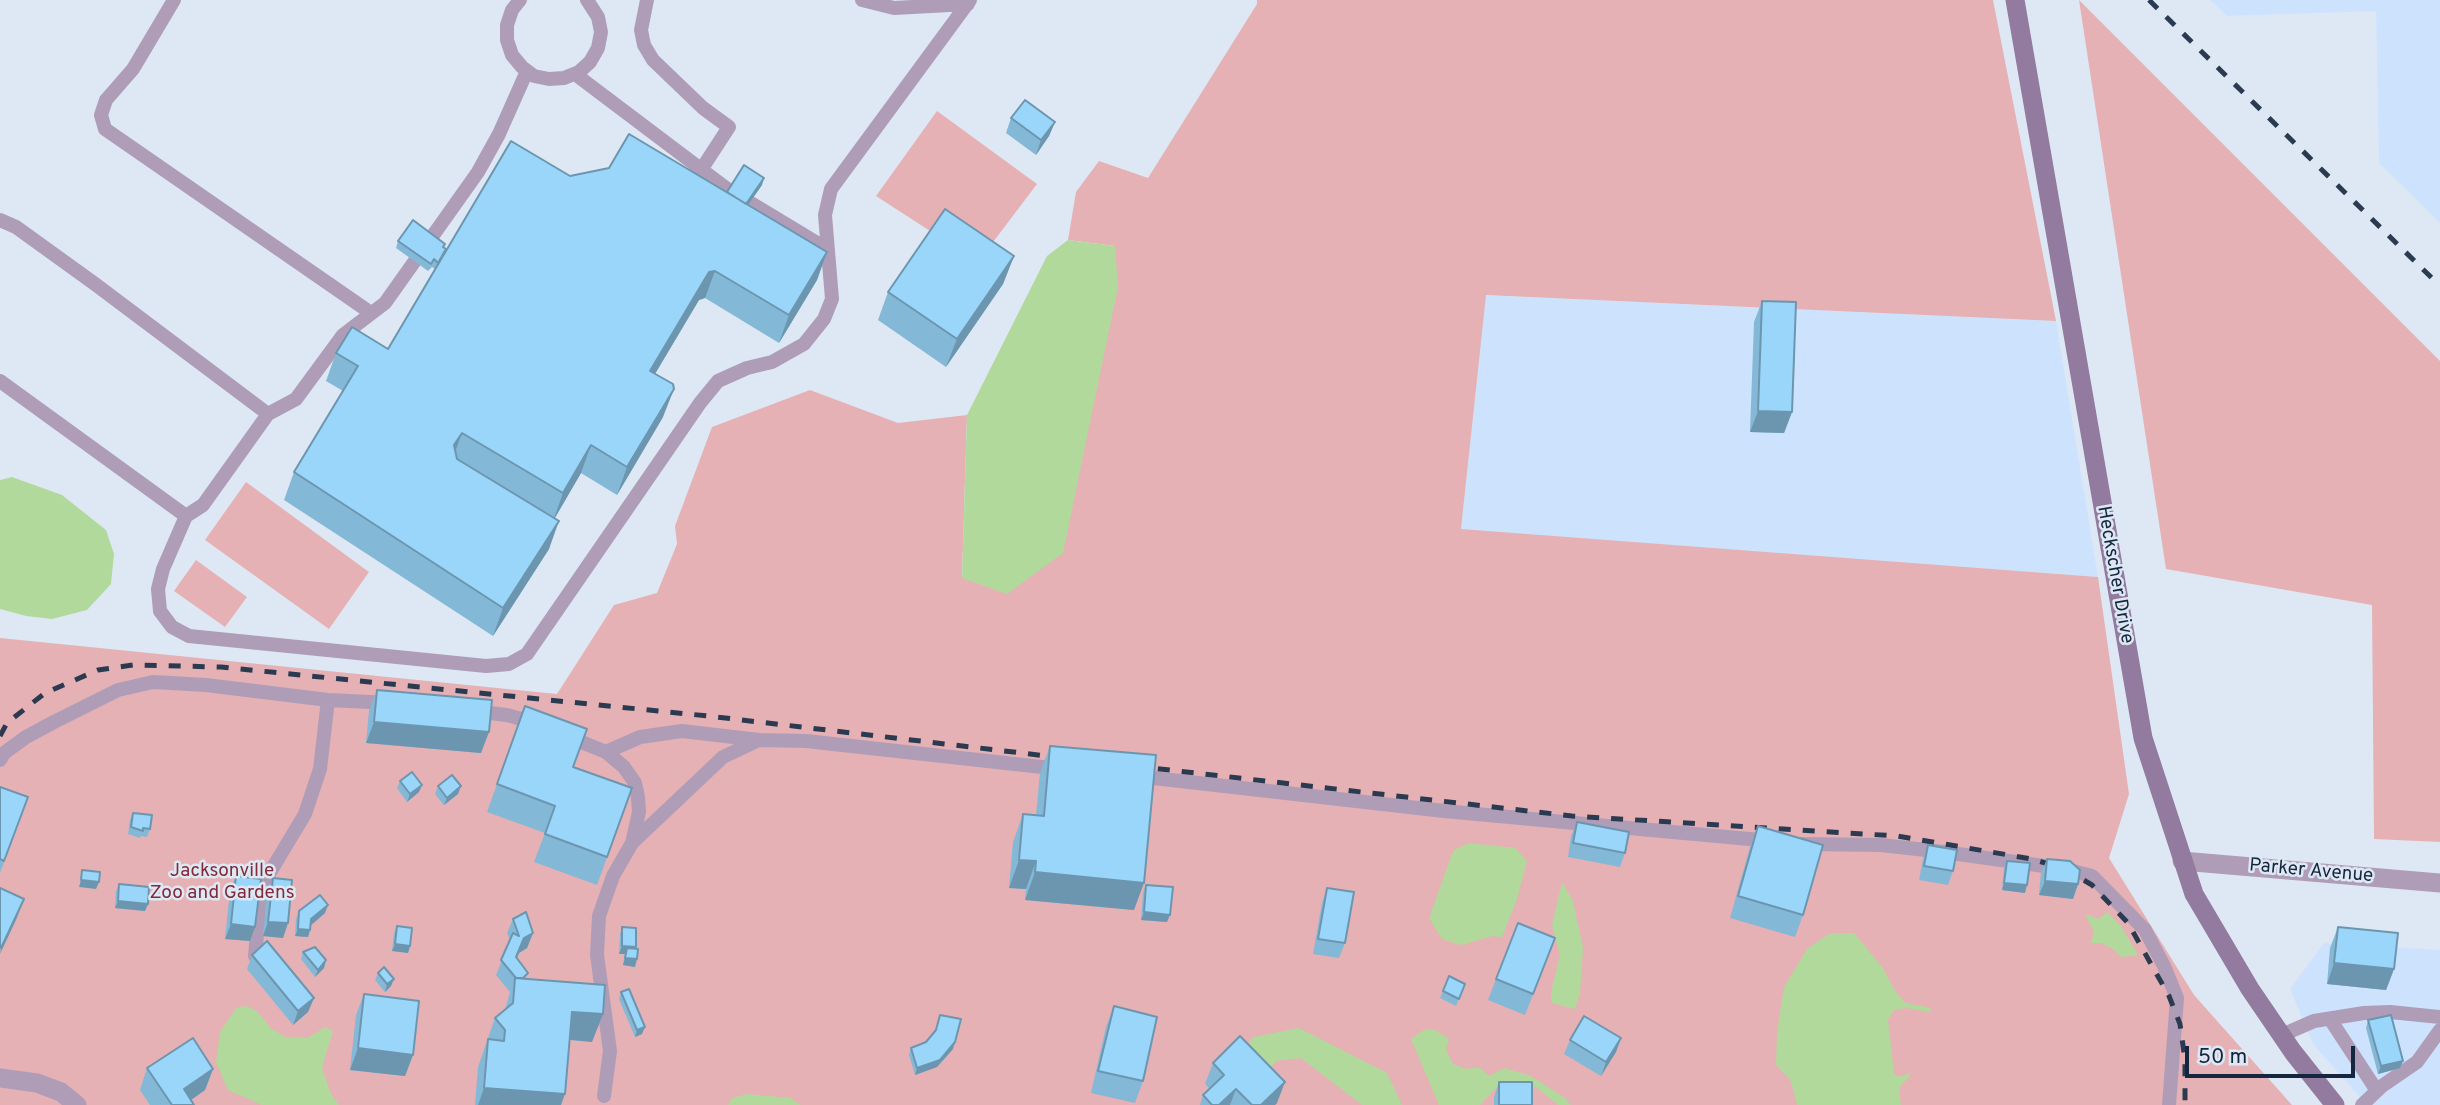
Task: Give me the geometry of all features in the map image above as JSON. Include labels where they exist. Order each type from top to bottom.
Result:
[{"type":"main road","name":"Heckscher Drive","points":[[2015,0],[2143,738],[2194,894],[2250,989],[2335,1105]]},
{"type":"street","name":"Parker Avenue","points":[[2182,861],[2440,883]]},
{"type":"street","points":[[0,1078],[37,1083],[61,1092],[77,1105]]},
{"type":"lane","points":[[174,0],[133,69],[106,100],[101,115],[104,130],[371,313]]},
{"type":"lane","points":[[517,2],[507,25],[507,40],[512,55],[534,76],[549,79],[575,74],[590,62],[598,48],[601,32],[598,17],[587,0]]},
{"type":"lane","points":[[647,0],[642,30],[644,45],[653,60],[704,108],[729,127],[701,170]]},
{"type":"lane","points":[[862,0],[894,8],[969,2]]},
{"type":"lane","points":[[527,71],[499,134],[478,172],[385,303],[343,335],[296,399],[268,414],[203,505],[186,516],[163,569],[158,589],[160,611],[172,627],[188,636],[486,666],[509,664],[527,654],[700,403],[719,381],[747,368],[772,362],[804,344],[824,319],[832,299],[825,215],[831,189],[969,2]]},
{"type":"lane","points":[[575,74],[701,170],[827,249]]},
{"type":"lane","points":[[0,220],[16,227],[62,259],[268,414]]},
{"type":"lane","points":[[0,381],[186,516]]},
{"type":"lane","points":[[0,760],[4,753],[26,737],[54,722],[118,690],[153,682],[409,704]]},
{"type":"lane","points":[[255,956],[260,902],[266,879],[305,814],[320,769],[328,699]]},
{"type":"lane","points":[[458,709],[507,715],[543,726],[606,752],[624,767],[635,783],[639,811],[632,842]]},
{"type":"lane","points":[[606,752],[640,737],[682,732],[759,740],[806,741],[1078,771]]},
{"type":"lane","points":[[604,1096],[610,1051],[597,954],[599,916],[612,876],[632,842],[723,757],[759,740]]},
{"type":"lane","points":[[1118,775],[1444,811],[1676,833],[1793,843],[1881,845],[2066,869],[2092,876],[2145,930],[2177,998],[2169,1105]]},
{"type":"lane","points":[[2282,1035],[2314,1021],[2390,1012],[2440,1017]]},
{"type":"lane","points":[[2330,1019],[2377,1091]]},
{"type":"lane","points":[[2362,1105],[2417,1062],[2440,1030]]},
{"type":"shaded area","points":[[2210,0],[2440,0],[2440,223],[2379,163],[2376,11],[2227,16]]},
{"type":"shaded area","points":[[1068,240],[1115,246],[1118,287],[1063,553],[1007,594],[962,578],[967,415],[1047,256]]},
{"type":"shaded area","points":[[1485,295],[2056,321],[2098,577],[1461,530]]},
{"type":"shaded area","points":[[12,477],[62,495],[106,530],[114,554],[111,584],[87,610],[52,619],[0,609],[0,480]]},
{"type":"shaded area","points":[[1468,843],[1515,848],[1527,861],[1517,899],[1502,937],[1493,936],[1461,945],[1442,939],[1429,918],[1453,851]]},
{"type":"shaded area","points":[[1562,882],[1573,901],[1583,948],[1580,993],[1575,1009],[1552,1003],[1551,992],[1560,955],[1552,925]]},
{"type":"shaded area","points":[[2107,912],[2121,926],[2138,955],[2121,957],[2101,943],[2091,943],[2094,932],[2085,914],[2099,919]]},
{"type":"shaded area","points":[[1830,933],[1854,933],[1883,968],[1895,991],[1906,1003],[1931,1008],[1929,1012],[1906,1008],[1894,1010],[1888,1020],[1894,1073],[1898,1077],[1910,1073],[1899,1088],[1901,1105],[1797,1105],[1791,1081],[1776,1065],[1777,1032],[1784,987],[1807,949]]},
{"type":"shaded area","points":[[2324,943],[2440,950],[2440,1105],[2367,1105],[2313,1044],[2290,989]]},
{"type":"shaded area","points":[[246,1006],[257,1011],[271,1028],[285,1037],[308,1038],[325,1027],[333,1031],[322,1068],[331,1094],[339,1105],[262,1105],[228,1090],[216,1062],[220,1032],[236,1008]]},
{"type":"shaded area","points":[[1299,1028],[1387,1073],[1402,1105],[1362,1105],[1301,1058],[1276,1061],[1263,1076],[1240,1055],[1253,1037]]},
{"type":"shaded area","points":[[1434,1029],[1449,1039],[1446,1050],[1453,1064],[1466,1069],[1479,1067],[1489,1076],[1504,1068],[1531,1076],[1565,1098],[1571,1105],[1558,1105],[1536,1087],[1513,1081],[1495,1089],[1480,1105],[1439,1105],[1411,1039],[1424,1030]]},
{"type":"shaded area","points":[[747,1094],[790,1098],[801,1105],[728,1105],[732,1098]]},
{"type":"green space","name":"Jacksonville Zoo and Gardens","points":[[1257,0],[1993,0],[2056,321],[1486,295],[1461,529],[2098,577],[2129,794],[2109,858],[2194,995],[2292,1105],[0,1105],[0,638],[557,694],[614,605],[657,593],[677,544],[675,526],[712,427],[810,390],[898,423],[967,415],[962,578],[1115,246],[1068,240],[1076,192],[1099,161],[1148,178]]},
{"type":"green space","points":[[2079,0],[2440,361],[2440,842],[2374,839],[2372,605],[2166,569]]},
{"type":"green space","points":[[937,111],[1037,184],[978,262],[876,196]]},
{"type":"green space","points":[[246,482],[369,572],[329,629],[205,540]]},
{"type":"green space","points":[[196,560],[247,597],[225,627],[174,591]]},
{"type":"building","points":[[1025,100],[1055,122],[1041,140],[1011,118]]},
{"type":"building","points":[[629,134],[827,252],[789,315],[715,271],[709,272],[650,371],[673,384],[674,389],[627,467],[591,445],[563,493],[462,433],[454,445],[457,459],[559,521],[503,608],[294,472],[358,366],[336,353],[352,327],[388,349],[511,141],[570,176],[609,168]]},
{"type":"building","points":[[744,165],[764,178],[746,204],[727,192]]},
{"type":"building","points":[[945,209],[1014,256],[957,339],[888,292]]},
{"type":"building","points":[[413,220],[445,244],[443,247],[446,249],[438,263],[434,259],[431,264],[398,241]]},
{"type":"building","points":[[1762,301],[1796,302],[1792,412],[1758,411]]},
{"type":"building","points":[[377,690],[492,700],[489,732],[374,722]]},
{"type":"building","points":[[525,706],[587,729],[573,767],[632,788],[607,857],[545,834],[555,806],[497,784]]},
{"type":"building","points":[[1050,746],[1156,755],[1144,883],[1035,872],[1036,861],[1019,860],[1023,814],[1044,816]]},
{"type":"building","points":[[412,772],[422,785],[410,794],[400,781]]},
{"type":"building","points":[[452,775],[461,786],[447,798],[438,786]]},
{"type":"building","points":[[0,787],[28,797],[4,861],[0,859]]},
{"type":"building","points":[[133,813],[152,815],[150,829],[143,828],[143,831],[131,827]]},
{"type":"building","points":[[1577,822],[1629,832],[1625,853],[1573,843]]},
{"type":"building","points":[[1758,826],[1823,845],[1803,915],[1738,896]]},
{"type":"building","points":[[1928,845],[1957,850],[1953,871],[1924,866]]},
{"type":"building","points":[[2047,859],[2070,861],[2080,870],[2078,884],[2045,881]]},
{"type":"building","points":[[2007,861],[2030,863],[2027,885],[2004,883]]},
{"type":"building","points":[[82,870],[100,872],[99,882],[81,880]]},
{"type":"building","points":[[236,876],[261,879],[255,927],[231,924]]},
{"type":"building","points":[[273,878],[292,880],[288,923],[268,922]]},
{"type":"building","points":[[119,884],[149,887],[148,904],[118,901]]},
{"type":"building","points":[[1146,885],[1173,887],[1170,915],[1144,912]]},
{"type":"building","points":[[0,888],[24,899],[1,948],[0,947]]},
{"type":"building","points":[[1327,888],[1354,892],[1345,943],[1318,939]]},
{"type":"building","points":[[320,895],[328,905],[311,919],[310,930],[298,929],[299,911]]},
{"type":"building","points":[[526,912],[533,933],[524,938],[516,957],[528,973],[523,978],[516,978],[501,960],[513,933],[519,936],[513,919]]},
{"type":"building","points":[[1518,923],[1555,938],[1533,994],[1496,979]]},
{"type":"building","points":[[397,926],[412,928],[410,946],[395,944]]},
{"type":"building","points":[[622,927],[636,928],[636,947],[622,946]]},
{"type":"building","points":[[2338,927],[2398,933],[2394,969],[2334,963]]},
{"type":"building","points":[[267,941],[314,998],[298,1011],[252,955]]},
{"type":"building","points":[[315,947],[326,960],[318,970],[303,952]]},
{"type":"building","points":[[627,948],[638,949],[637,959],[625,958]]},
{"type":"building","points":[[384,967],[394,979],[387,984],[378,973]]},
{"type":"building","points":[[1449,976],[1465,984],[1459,999],[1443,991]]},
{"type":"building","points":[[515,978],[605,985],[603,1014],[572,1012],[565,1094],[484,1088],[488,1039],[504,1041],[505,1030],[495,1018],[513,1003]]},
{"type":"building","points":[[629,989],[645,1027],[637,1030],[621,992]]},
{"type":"building","points":[[364,994],[419,1001],[413,1055],[358,1048]]},
{"type":"building","points":[[1114,1006],[1157,1017],[1143,1081],[1098,1071]]},
{"type":"building","points":[[940,1015],[961,1019],[955,1042],[940,1060],[917,1068],[911,1048],[926,1042],[936,1030]]},
{"type":"building","points":[[2391,1015],[2403,1061],[2381,1066],[2368,1020]]},
{"type":"building","points":[[1584,1016],[1621,1038],[1606,1062],[1570,1040]]},
{"type":"building","points":[[1240,1036],[1285,1082],[1261,1105],[1252,1105],[1236,1089],[1219,1105],[1212,1105],[1203,1095],[1224,1075],[1213,1063]]},
{"type":"building","points":[[193,1038],[213,1069],[184,1089],[194,1105],[172,1105],[147,1068]]},
{"type":"building","points":[[1499,1082],[1532,1082],[1532,1105],[1499,1105]]},
{"type":"railway","points":[[2149,0],[2440,286]]},
{"type":"railway","points":[[0,736],[7,723],[45,693],[98,670],[133,665],[221,667],[708,716],[1064,758]]},
{"type":"railway","points":[[1134,766],[1572,816],[1897,836],[2032,859],[2065,869],[2092,885],[2128,923],[2169,996],[2180,1024],[2185,1060],[2185,1105]]}]
